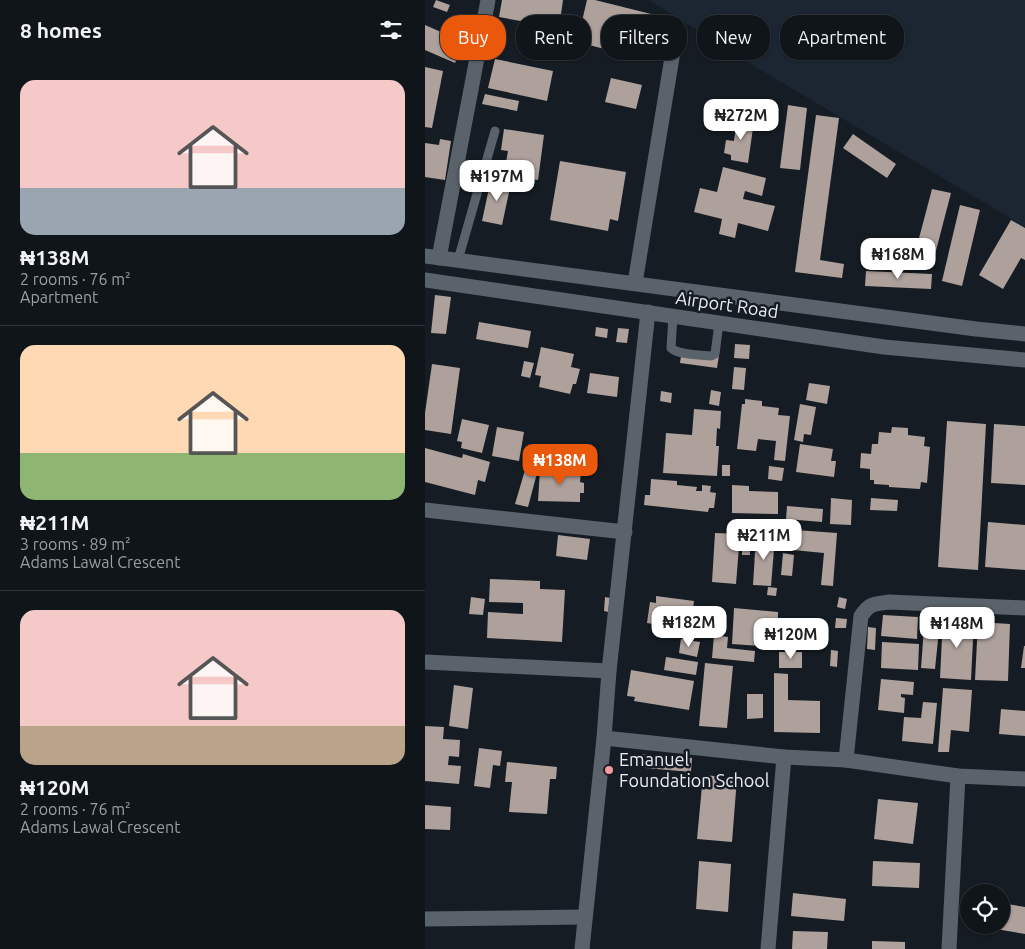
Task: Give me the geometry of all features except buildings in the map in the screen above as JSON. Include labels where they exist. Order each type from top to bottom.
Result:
[{"type":"street","points":[[432,257],[488,0]]},
{"type":"street","points":[[635,283],[672,60]]},
{"type":"street","name":"Airport Road","points":[[432,257],[967,328],[1025,334]]},
{"type":"street","name":"Airport Road","points":[[425,280],[884,347],[1025,360]]},
{"type":"street","points":[[582,949],[605,738],[609,671],[648,312]]},
{"type":"street","points":[[425,510],[625,532]]},
{"type":"street","points":[[846,760],[861,616],[867,608],[874,604],[889,602],[1025,608]]},
{"type":"street","points":[[425,662],[609,671]]},
{"type":"street","points":[[605,738],[784,757],[846,760],[958,776],[1025,780]]},
{"type":"street","points":[[768,949],[784,757]]},
{"type":"street","points":[[949,949],[958,776]]},
{"type":"street","points":[[425,919],[585,918]]},
{"type":"lane","points":[[458,260],[495,131]]},
{"type":"lane","points":[[673,316],[671,348],[680,353],[711,356],[715,354],[719,323]]},
{"type":"shaded area","points":[[649,0],[1025,0],[1025,227],[744,60],[770,60],[770,15],[697,15],[697,30],[687,24],[687,15],[673,15]]},
{"type":"place","name":"Emanuel Foundation School","points":[[609,770]]}]
